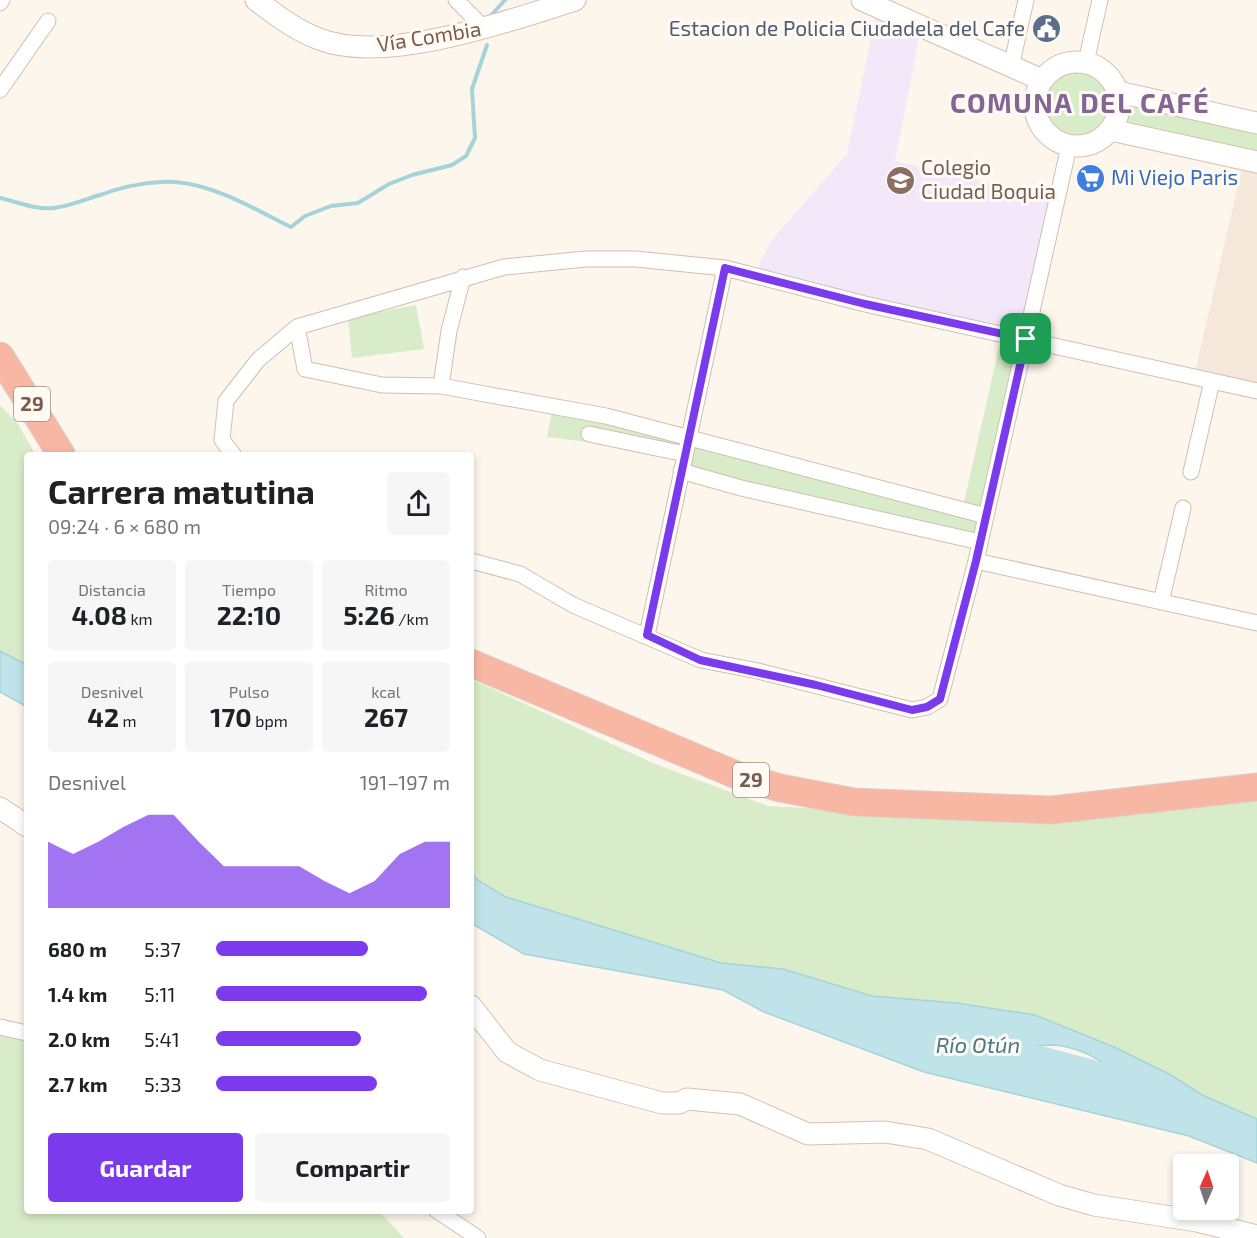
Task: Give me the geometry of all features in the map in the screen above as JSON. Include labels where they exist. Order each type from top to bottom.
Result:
[{"type":"highway","name":"29","points":[[0,356],[61,452]]},
{"type":"highway","name":"29","points":[[474,664],[739,776],[780,788],[854,802],[1052,810],[1257,787]]},
{"type":"main road","name":"Vía Combia","points":[[256,0],[287,23],[320,40],[367,47],[426,41],[485,29],[574,0]]},
{"type":"main road","points":[[862,0],[1042,80]]},
{"type":"main road","points":[[1086,62],[1107,73],[1118,92],[1120,105],[1111,130],[1092,144],[1069,146],[1058,142],[1040,126],[1034,102],[1042,80],[1061,64],[1086,62]]},
{"type":"main road","points":[[1118,92],[1257,123]]},
{"type":"main road","points":[[1111,130],[1257,162]]},
{"type":"main road","points":[[0,808],[24,824]]},
{"type":"main road","points":[[474,1010],[507,1052],[540,1070],[663,1103],[679,1103],[687,1099],[740,1104],[808,1134],[885,1132],[928,1139],[1059,1195],[1094,1205],[1197,1221],[1257,1236]]},
{"type":"street","points":[[456,0],[485,29]]},
{"type":"street","points":[[1011,67],[1026,0]]},
{"type":"street","points":[[1086,62],[1100,0]]},
{"type":"street","points":[[0,90],[48,21]]},
{"type":"street","points":[[474,562],[520,574],[573,606],[647,635],[700,660],[793,679],[912,710],[927,707],[940,699],[976,561],[1069,146]]},
{"type":"street","points":[[231,452],[222,440],[225,401],[258,360],[297,327],[463,277],[504,267],[586,259],[636,259],[725,268],[865,304],[1257,391]]},
{"type":"street","points":[[647,635],[725,268]]},
{"type":"street","points":[[441,386],[449,331],[463,277]]},
{"type":"street","points":[[297,327],[306,369],[382,385],[441,386],[606,416],[986,516]]},
{"type":"street","points":[[1191,472],[1212,381]]},
{"type":"street","points":[[589,434],[685,454]]},
{"type":"street","points":[[681,471],[741,488],[980,542]]},
{"type":"street","points":[[1161,602],[1183,508]]},
{"type":"street","points":[[976,561],[1257,623]]},
{"type":"street","points":[[0,1027],[24,1032]]},
{"type":"street","points":[[442,1214],[478,1238]]},
{"type":"shaded area","name":"Colegio Ciudad Boquia","points":[[877,8],[921,28],[895,161],[1058,199],[1026,339],[754,274],[770,242],[847,154]]},
{"type":"shaded area","points":[[1244,159],[1257,162],[1257,391],[1194,377]]},
{"type":"green space","points":[[1069,62],[1085,63],[1099,68],[1110,78],[1118,92],[1257,123],[1257,162],[1111,130],[1090,143],[1070,145],[1053,138],[1041,125],[1035,107],[1037,90],[1048,73]]},
{"type":"green space","points":[[416,305],[424,349],[352,358],[348,318]]},
{"type":"green space","points":[[1002,334],[1026,339],[980,542],[681,471],[683,460],[612,445],[547,437],[553,407],[962,511]]},
{"type":"green space","points":[[0,405],[18,424],[34,452],[24,452],[24,669],[0,652]]},
{"type":"green space","points":[[474,680],[655,764],[768,806],[959,816],[1257,794],[1257,1119],[1023,1024],[936,1012],[881,997],[786,981],[696,956],[611,942],[474,888]]},
{"type":"green space","points":[[0,1027],[24,1032],[24,1214],[382,1214],[404,1238],[0,1238]]},
{"type":"water","points":[[0,651],[24,663],[24,705],[0,692]]},
{"type":"water","name":"Río Otún","points":[[474,876],[506,897],[721,963],[783,969],[872,996],[956,1003],[1035,1015],[1114,1047],[1171,1075],[1202,1095],[1257,1119],[1257,1163],[1189,1136],[924,1072],[764,1012],[723,990],[524,954],[474,925]],"holes":[[[1055,1045],[1089,1055],[1104,1065],[1114,1079],[1064,1075],[1040,1069],[1018,1057],[1024,1046]]]},
{"type":"waterway","points":[[487,20],[505,0]]},
{"type":"waterway","points":[[0,198],[33,207],[54,208],[129,186],[175,182],[220,193],[291,227],[305,216],[331,206],[358,203],[389,184],[412,175],[452,165],[466,156],[475,138],[472,89],[487,45]]},
{"type":"waterway","name":"Río Otún","points":[[991,1045],[1086,1070],[1144,1091]]},
{"type":"place","name":"Estacion de Policia Ciudadela del Cafe","points":[[1046,29]]},
{"type":"place","name":"Mi Viejo Paris","points":[[1090,178]]},
{"type":"place","name":"Colegio Ciudad Boquia","points":[[900,180]]},
{"type":"district","name":"COMUNA DEL CAFÉ","points":[[1080,104]]},
{"type":"route","points":[[725,268],[865,304],[1026,339],[976,561],[940,699],[927,707],[912,710],[758,671],[700,660],[647,635],[725,268]]}]
